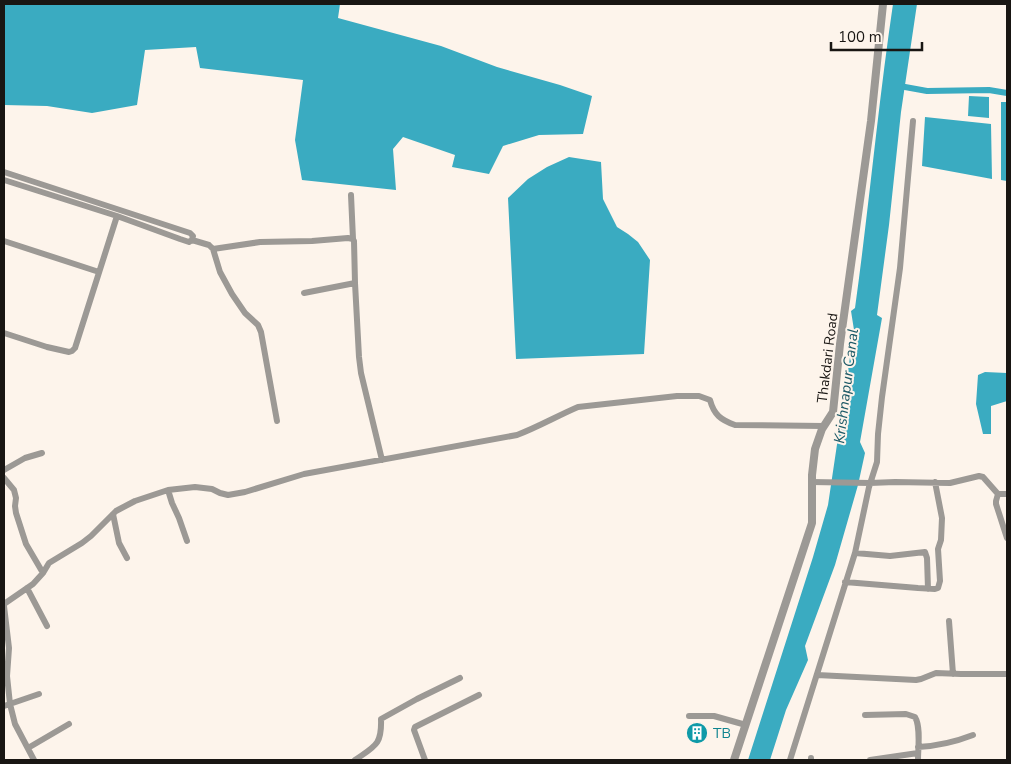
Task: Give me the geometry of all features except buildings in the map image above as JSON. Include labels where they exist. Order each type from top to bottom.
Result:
[{"type":"street","name":"Thakdari Road","points":[[734,760],[812,524],[812,475],[815,449],[824,426],[833,412],[840,344],[872,122],[883,4]]},
{"type":"street","points":[[790,760],[855,553],[866,482],[877,462],[882,397],[900,268],[913,122]]},
{"type":"street","points":[[4,172],[190,233],[193,236],[192,240]]},
{"type":"street","points":[[4,180],[117,216],[189,242],[192,240],[209,245],[213,249],[220,272],[232,294],[245,312],[258,325],[261,332],[277,421]]},
{"type":"street","points":[[351,195],[359,357],[382,460]]},
{"type":"street","points":[[4,333],[47,348],[69,352],[75,348],[117,216]]},
{"type":"street","points":[[213,249],[260,242],[353,238]]},
{"type":"street","points":[[4,241],[99,272]]},
{"type":"street","points":[[304,293],[355,283]]},
{"type":"street","points":[[34,760],[7,705],[9,648],[4,605],[33,584],[49,563],[82,544],[116,511],[135,501],[168,490],[195,487],[212,489],[228,495],[245,492],[304,474],[517,435],[532,430],[578,407],[677,396],[699,396],[710,400],[716,414],[724,421],[735,425],[824,426]]},
{"type":"street","points":[[4,470],[25,458],[42,453]]},
{"type":"street","points":[[812,482],[950,483],[978,476],[983,477],[998,494],[1007,494]]},
{"type":"street","points":[[4,478],[14,490],[16,513],[26,544],[43,573]]},
{"type":"street","points":[[845,582],[928,589],[938,588],[940,581],[938,549],[942,518],[935,482]]},
{"type":"street","points":[[168,490],[180,518],[187,542]]},
{"type":"street","points":[[998,494],[996,504],[1007,538]]},
{"type":"street","points":[[113,514],[119,542],[127,558]]},
{"type":"street","points":[[855,553],[890,556],[924,552],[927,558],[928,589]]},
{"type":"street","points":[[27,588],[47,626]]},
{"type":"street","points":[[949,621],[953,674]]},
{"type":"street","points":[[817,675],[916,680],[936,673],[1007,674]]},
{"type":"street","points":[[355,760],[377,745],[381,733],[381,719],[460,678]]},
{"type":"street","points":[[7,705],[39,694]]},
{"type":"street","points":[[426,760],[420,749],[414,730],[415,727],[479,695]]},
{"type":"street","points":[[865,715],[906,714],[915,717],[918,726],[918,753]]},
{"type":"street","points":[[689,716],[714,716],[746,725]]},
{"type":"street","points":[[28,748],[69,724]]},
{"type":"street","points":[[870,760],[918,753],[973,735]]},
{"type":"water","points":[[4,4],[340,4],[338,18],[441,46],[497,67],[592,96],[583,134],[539,135],[503,146],[489,174],[452,167],[455,155],[403,137],[393,149],[396,190],[302,180],[295,140],[303,80],[200,68],[196,47],[145,50],[137,105],[92,113],[47,106],[4,105]]},
{"type":"water","name":"Krishnapur Canal","points":[[893,4],[917,4],[901,112],[877,315],[882,318],[860,442],[865,453],[858,485],[835,565],[805,646],[808,660],[786,710],[770,760],[748,760],[828,505],[854,330],[851,311],[855,308]]},
{"type":"water","points":[[969,96],[989,97],[989,118],[968,116]]},
{"type":"water","points":[[1001,102],[1007,102],[1007,181],[1001,180]]},
{"type":"water","points":[[925,117],[991,124],[992,179],[922,166]]},
{"type":"water","points":[[569,157],[601,162],[603,199],[617,227],[638,242],[650,260],[644,354],[516,359],[508,198],[528,179],[547,167]]},
{"type":"water","points":[[985,372],[1007,373],[1007,401],[991,406],[991,434],[983,434],[976,404],[978,375]]},
{"type":"waterway","points":[[905,87],[927,91],[989,90],[1007,93]]},
{"type":"place","name":"TB","points":[[697,733]]}]
